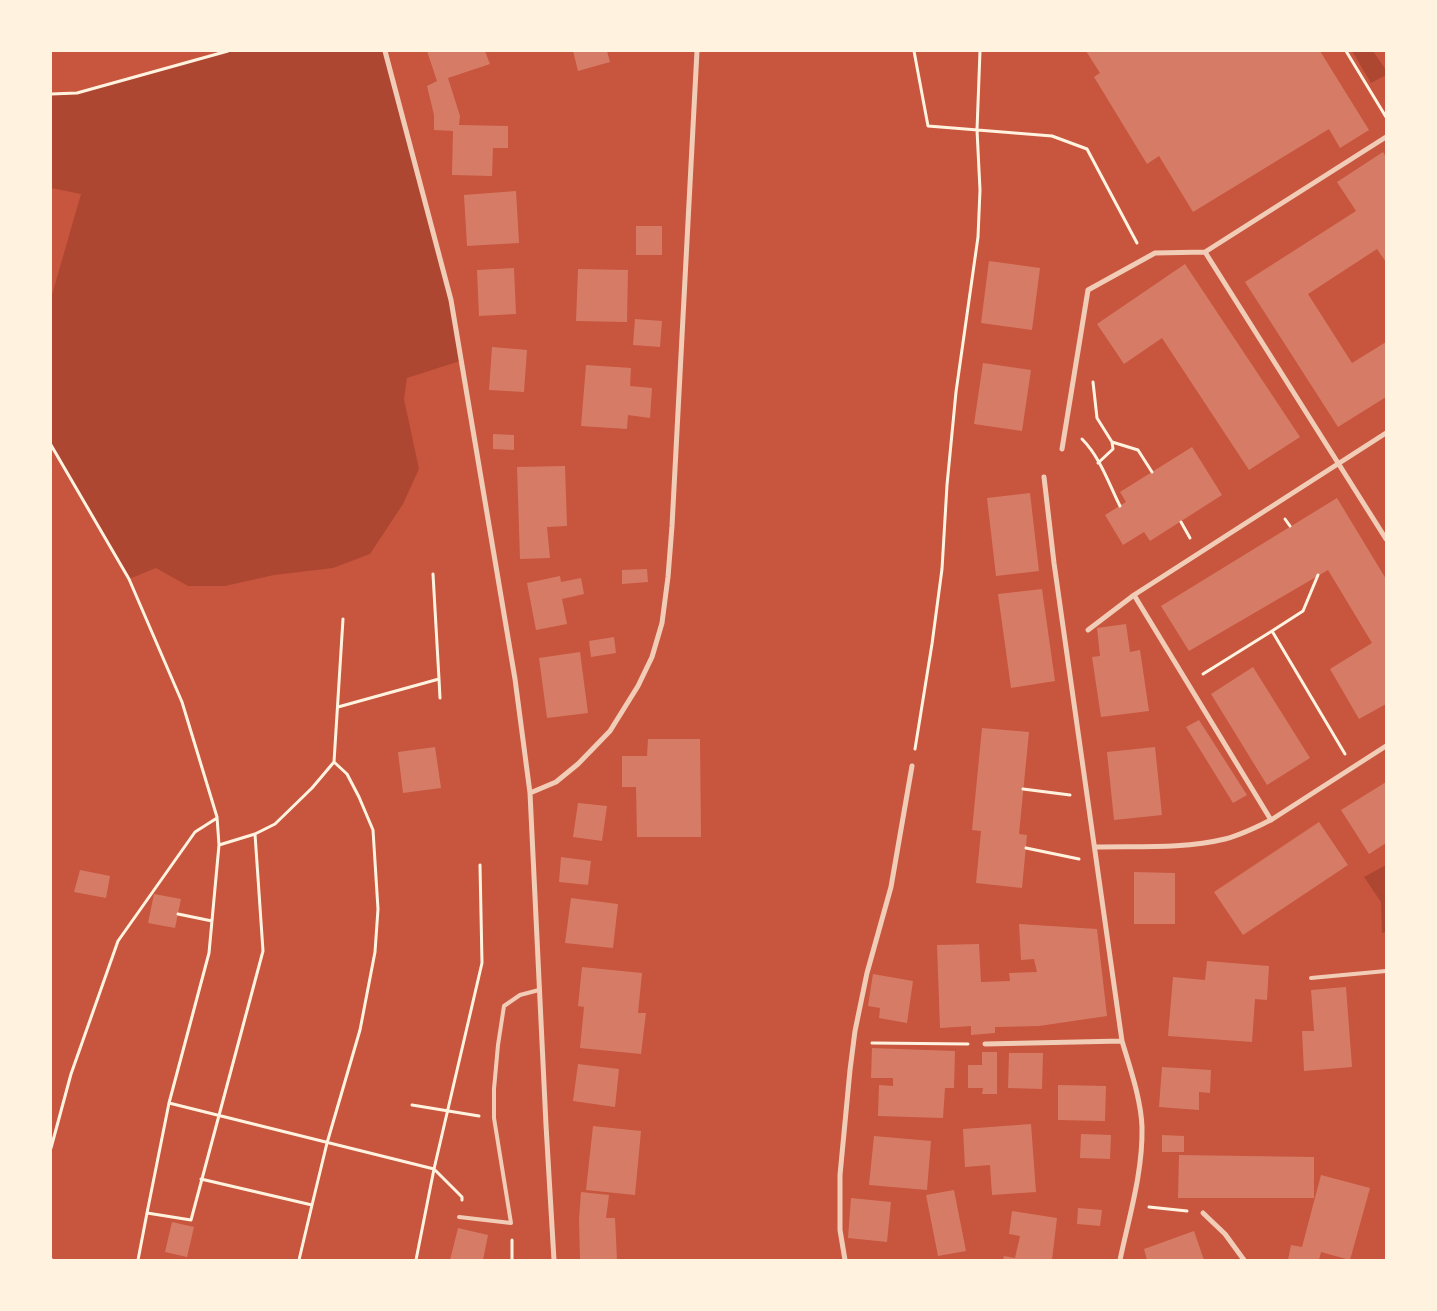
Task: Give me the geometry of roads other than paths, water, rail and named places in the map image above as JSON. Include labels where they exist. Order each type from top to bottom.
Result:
[{"type":"street","points":[[385,51],[452,300],[515,679],[530,793],[554,1260]]},
{"type":"street","points":[[530,793],[556,782],[578,764],[610,730],[638,686],[652,656],[662,622],[672,526],[698,51]]},
{"type":"street","points":[[1062,449],[1088,290],[1155,253],[1205,252],[1386,136]]},
{"type":"street","points":[[1205,252],[1386,539]]},
{"type":"street","points":[[1088,630],[1134,595],[1386,433]]},
{"type":"street","points":[[1044,476],[1054,564],[1122,1041],[1135,1084],[1142,1126],[1140,1163],[1120,1260]]},
{"type":"street","points":[[1134,595],[1271,820]]},
{"type":"street","points":[[1095,847],[1191,844],[1225,839],[1251,830],[1271,820],[1386,746]]},
{"type":"street","points":[[845,1260],[840,1230],[840,1175],[855,1031],[867,973],[891,887],[912,766]]},
{"type":"street","points":[[985,1044],[1122,1041]]},
{"type":"street","points":[[1203,1213],[1225,1234],[1244,1260]]},
{"type":"lane","points":[[1311,978],[1386,971]]},
{"type":"lane","points":[[459,1217],[511,1223],[494,1118],[494,1089],[498,1045],[504,1006],[520,994],[539,990]]}]
